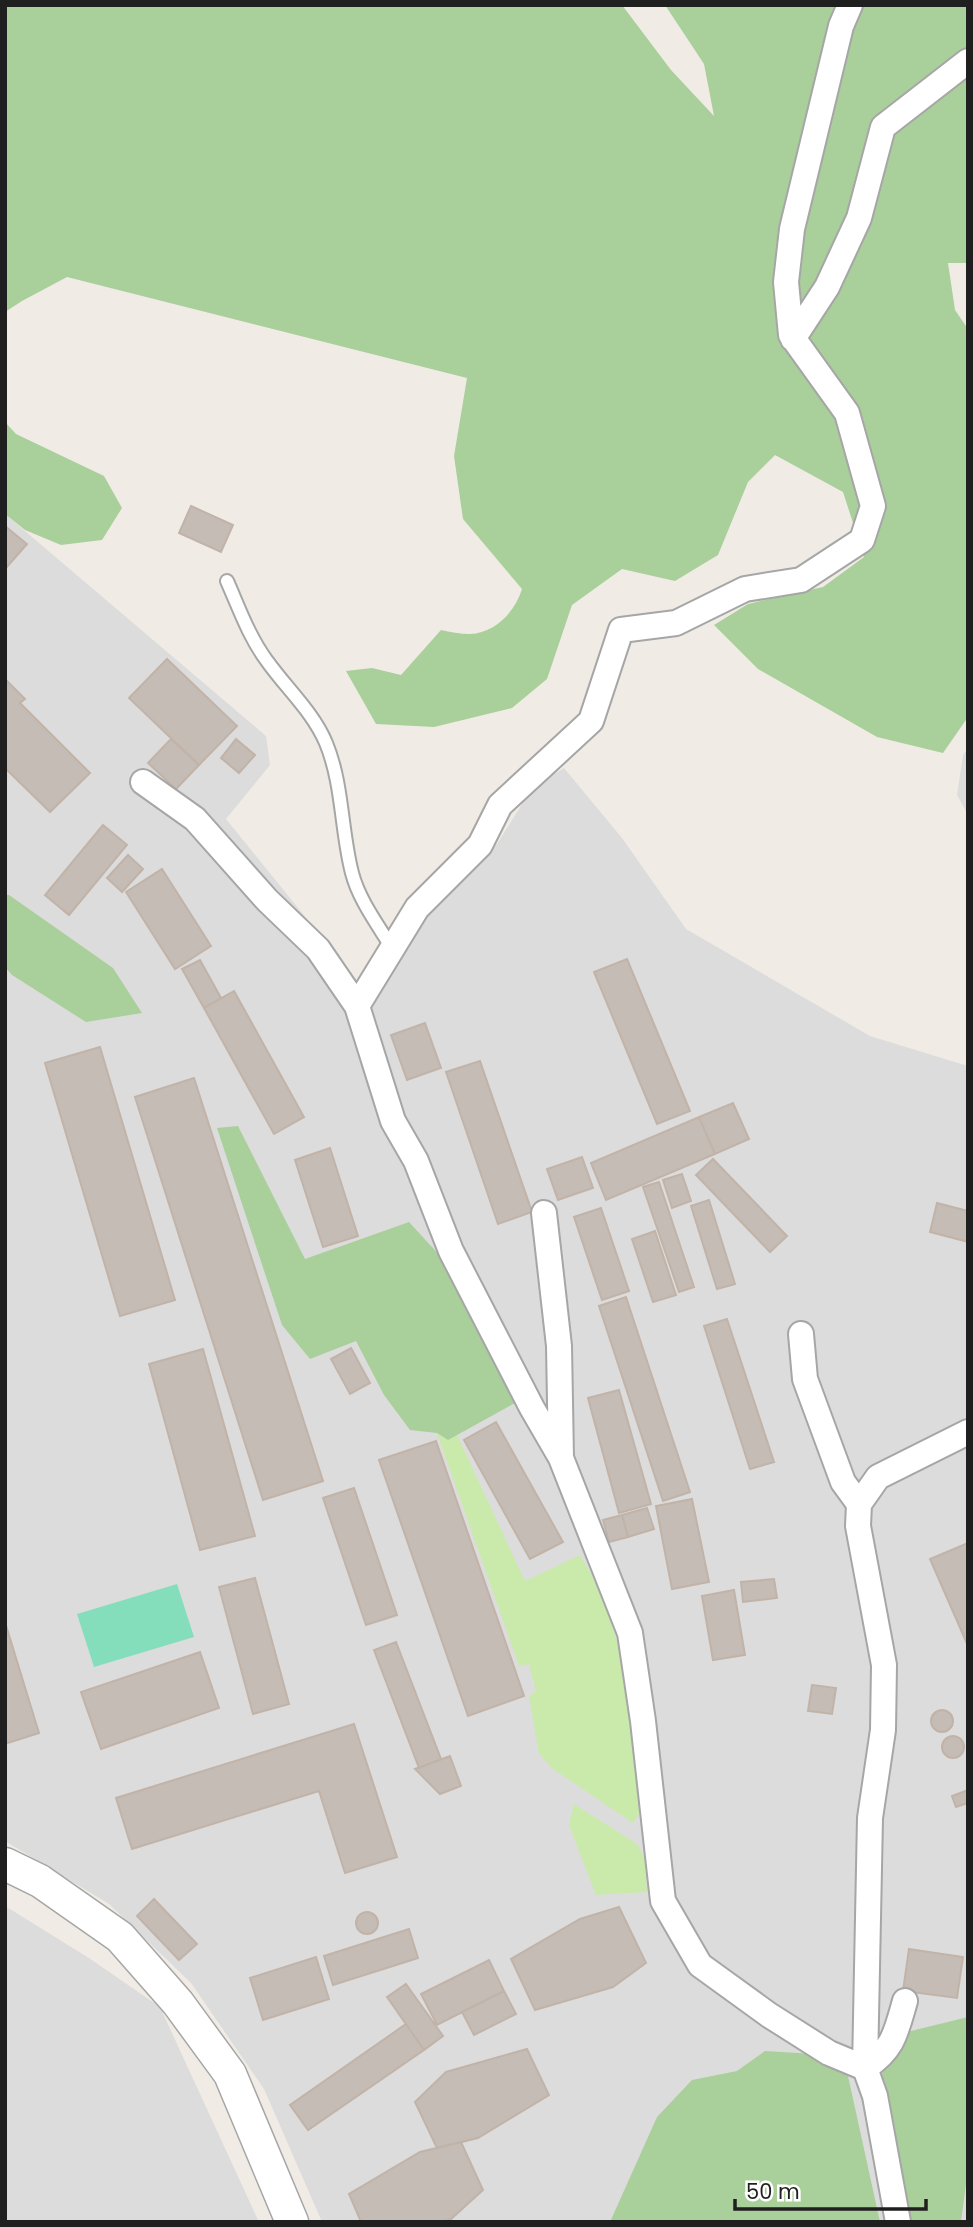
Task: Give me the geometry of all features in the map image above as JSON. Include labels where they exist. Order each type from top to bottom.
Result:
[{"type":"street","points":[[357,1006],[417,908],[480,845],[500,805],[591,721],[621,630],[676,623],[745,589],[801,580],[862,540],[873,506],[847,413],[793,339],[786,282],[792,229],[841,26],[850,5]]},
{"type":"street","points":[[793,339],[827,287],[859,218],[883,127],[968,61]]},
{"type":"street","points":[[143,782],[195,819],[267,900],[318,949],[357,1006],[393,1121],[416,1161],[451,1251],[532,1408],[561,1458],[630,1633],[643,1721],[663,1901],[700,1965],[769,2015],[829,2053],[865,2068]]},
{"type":"street","points":[[544,1213],[559,1346],[561,1458]]},
{"type":"street","points":[[802,1334],[805,1379],[843,1482],[859,1504]]},
{"type":"street","points":[[898,2222],[875,2096],[865,2068],[870,1818],[883,1730],[884,1665],[858,1526],[859,1504],[878,1477],[968,1432]]},
{"type":"street","points":[[5,1864],[40,1881],[120,1937],[178,2003],[230,2074],[292,2222]]},
{"type":"street","points":[[865,2068],[882,2057],[896,2035],[905,2001]]},
{"type":"lane","points":[[227,581],[250,634],[267,662],[305,708],[325,742],[333,765],[353,875],[367,906],[392,948]]},
{"type":"shaded area","points":[[5,514],[266,736],[270,765],[226,819],[370,997],[433,903],[497,844],[532,788],[564,768],[622,838],[686,929],[870,1036],[968,1066],[968,2222],[322,2222],[264,2089],[191,1983],[109,1904],[5,1841]]},
{"type":"shaded area","points":[[968,748],[968,815],[957,795],[963,755]]},
{"type":"shaded area","points":[[5,1906],[89,1958],[160,2007],[259,2222],[5,2222]]},
{"type":"green space","points":[[5,5],[622,5],[671,70],[714,116],[704,64],[665,5],[968,5],[968,263],[948,263],[955,310],[968,329],[968,717],[943,753],[877,737],[758,669],[714,625],[748,604],[823,587],[864,557],[843,492],[775,455],[748,482],[718,555],[675,581],[622,569],[572,605],[547,679],[512,708],[434,727],[376,724],[346,671],[372,668],[401,675],[441,630],[470,634],[488,630],[496,625],[509,613],[522,589],[463,519],[454,456],[467,378],[67,277],[5,312]]},
{"type":"green space","points":[[5,422],[16,434],[104,476],[122,508],[102,540],[61,545],[25,530],[5,514]]},
{"type":"green space","points":[[5,895],[9,895],[113,968],[142,1013],[86,1022],[12,975],[5,967]]},
{"type":"green space","points":[[238,1126],[305,1259],[409,1222],[443,1259],[515,1403],[448,1440],[437,1433],[410,1430],[384,1395],[356,1341],[310,1359],[282,1325],[217,1128]]},
{"type":"green space","points":[[437,1433],[448,1440],[457,1435],[525,1581],[580,1555],[596,1584],[618,1646],[631,1710],[642,1809],[633,1823],[553,1769],[539,1754],[529,1696],[536,1691],[529,1664],[519,1666]]},
{"type":"green space","points":[[177,1584],[194,1637],[94,1667],[77,1614]]},
{"type":"green space","points":[[574,1804],[637,1844],[645,1858],[647,1892],[596,1895],[569,1825]]},
{"type":"green space","points":[[968,2017],[968,2168],[961,2222],[909,2222],[880,2078],[903,2033]]},
{"type":"green space","points":[[765,2051],[814,2054],[848,2076],[880,2222],[610,2222],[657,2117],[692,2080],[737,2071]]},
{"type":"building","points":[[191,506],[233,525],[221,552],[179,533]]},
{"type":"building","points":[[5,526],[27,544],[5,569]]},
{"type":"building","points":[[167,659],[237,726],[199,765],[129,698]]},
{"type":"building","points":[[7,681],[25,699],[20,703],[90,773],[50,812],[5,768]]},
{"type":"building","points":[[171,739],[199,765],[176,789],[148,763]]},
{"type":"building","points":[[236,739],[255,755],[239,773],[221,758]]},
{"type":"building","points":[[103,825],[127,845],[69,915],[45,895]]},
{"type":"building","points":[[128,855],[143,869],[122,892],[107,878]]},
{"type":"building","points":[[162,869],[211,946],[175,969],[126,892]]},
{"type":"building","points":[[627,959],[690,1111],[657,1124],[594,972]]},
{"type":"building","points":[[200,960],[221,998],[204,1008],[182,969]]},
{"type":"building","points":[[234,991],[304,1117],[274,1134],[204,1008]]},
{"type":"building","points":[[425,1023],[441,1068],[407,1080],[391,1035]]},
{"type":"building","points":[[100,1047],[175,1300],[120,1316],[45,1063]]},
{"type":"building","points":[[480,1061],[532,1212],[498,1224],[446,1072]]},
{"type":"building","points":[[194,1078],[323,1481],[263,1500],[135,1097]]},
{"type":"building","points":[[733,1103],[749,1139],[715,1154],[699,1117]]},
{"type":"building","points":[[699,1117],[715,1154],[606,1200],[591,1163]]},
{"type":"building","points":[[330,1148],[358,1236],[323,1247],[295,1160]]},
{"type":"building","points":[[582,1157],[593,1188],[558,1200],[547,1169]]},
{"type":"building","points":[[713,1159],[787,1236],[770,1252],[696,1175]]},
{"type":"building","points":[[682,1174],[691,1201],[672,1208],[663,1180]]},
{"type":"building","points":[[659,1182],[694,1287],[679,1292],[643,1187]]},
{"type":"building","points":[[709,1200],[735,1284],[717,1289],[691,1206]]},
{"type":"building","points":[[937,1203],[968,1211],[968,1242],[930,1232]]},
{"type":"building","points":[[601,1208],[629,1291],[602,1300],[574,1217]]},
{"type":"building","points":[[655,1231],[676,1295],[653,1302],[632,1239]]},
{"type":"building","points":[[626,1297],[690,1492],[663,1501],[599,1306]]},
{"type":"building","points":[[727,1319],[774,1462],[750,1469],[704,1326]]},
{"type":"building","points":[[351,1348],[370,1383],[350,1394],[331,1359]]},
{"type":"building","points":[[203,1349],[255,1536],[200,1550],[149,1364]]},
{"type":"building","points":[[619,1390],[651,1504],[619,1513],[588,1398]]},
{"type":"building","points":[[496,1422],[563,1542],[530,1559],[464,1440]]},
{"type":"building","points":[[436,1441],[524,1696],[468,1716],[379,1460]]},
{"type":"building","points":[[354,1488],[397,1615],[366,1625],[323,1498]]},
{"type":"building","points":[[692,1499],[709,1582],[672,1589],[656,1506]]},
{"type":"building","points":[[647,1508],[654,1529],[628,1537],[622,1515]]},
{"type":"building","points":[[622,1515],[628,1537],[609,1542],[603,1520]]},
{"type":"building","points":[[968,1543],[968,1646],[930,1559]]},
{"type":"building","points":[[255,1578],[289,1704],[253,1714],[219,1587]]},
{"type":"building","points":[[774,1579],[777,1598],[743,1602],[741,1582]]},
{"type":"building","points":[[734,1590],[745,1655],[713,1660],[702,1596]]},
{"type":"building","points":[[5,1622],[39,1733],[5,1744]]},
{"type":"building","points":[[396,1642],[441,1759],[419,1768],[374,1650]]},
{"type":"building","points":[[200,1652],[219,1708],[101,1749],[81,1692]]},
{"type":"building","points":[[812,1685],[836,1688],[832,1714],[808,1711]]},
{"type":"building","points":[[942,1710],[952,1717],[953,1721],[946,1731],[942,1732],[932,1725],[931,1721],[938,1711]]},
{"type":"building","points":[[354,1724],[397,1857],[345,1873],[319,1791],[132,1849],[116,1798]]},
{"type":"building","points":[[953,1736],[963,1743],[964,1747],[957,1757],[953,1758],[943,1751],[942,1747],[949,1737]]},
{"type":"building","points":[[450,1756],[461,1786],[440,1794],[415,1769]]},
{"type":"building","points":[[968,1790],[968,1803],[956,1807],[952,1796]]},
{"type":"building","points":[[154,1899],[197,1944],[179,1960],[137,1916]]},
{"type":"building","points":[[619,1907],[646,1963],[613,1987],[535,2010],[511,1959],[580,1919]]},
{"type":"building","points":[[363,1912],[371,1912],[378,1919],[378,1927],[371,1934],[363,1934],[356,1927],[356,1919]]},
{"type":"building","points":[[409,1929],[418,1958],[333,1985],[324,1956]]},
{"type":"building","points":[[909,1949],[963,1957],[957,1998],[903,1991]]},
{"type":"building","points":[[316,1957],[329,1999],[263,2020],[250,1978]]},
{"type":"building","points":[[489,1960],[504,1991],[437,2025],[421,1994]]},
{"type":"building","points":[[406,1984],[443,2036],[424,2050],[387,1997]]},
{"type":"building","points":[[504,1991],[516,2014],[474,2035],[462,2012]]},
{"type":"building","points":[[406,2024],[424,2050],[308,2130],[290,2105]]},
{"type":"building","points":[[527,2049],[549,2095],[478,2138],[437,2148],[415,2102],[446,2072]]},
{"type":"building","points":[[461,2142],[483,2190],[451,2219],[442,2222],[361,2222],[349,2194],[420,2152]]}]
